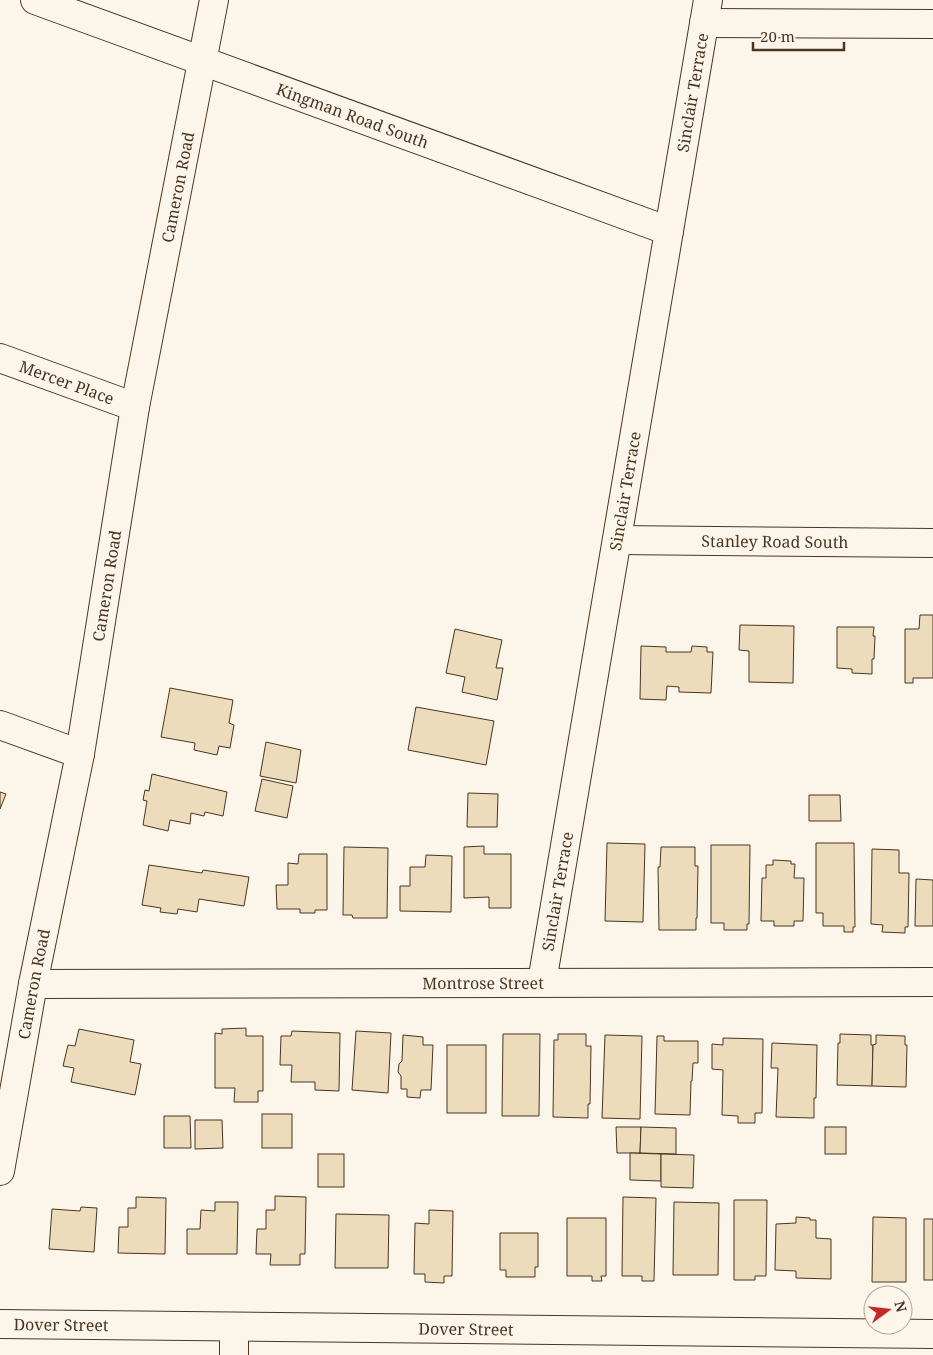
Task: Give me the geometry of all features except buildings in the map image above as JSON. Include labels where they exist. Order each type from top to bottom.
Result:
[{"type":"street","name":"Kingman Road South","points":[[35,0],[669,231]]},
{"type":"street","name":"Cameron Road","points":[[0,1171],[5,1109],[33,984],[80,754],[135,407],[214,0]]},
{"type":"street","points":[[706,12],[933,24]]},
{"type":"street","name":"Sinclair Terrace","points":[[542,982],[706,12]]},
{"type":"street","name":"Mercer Place","points":[[0,358],[135,407]]},
{"type":"street","name":"Stanley Road South","points":[[616,540],[933,543]]},
{"type":"street","points":[[0,725],[80,754]]},
{"type":"street","name":"Montrose Street","points":[[33,984],[933,982]]},
{"type":"street","name":"Dover Street","points":[[0,1324],[933,1334]]},
{"type":"street","points":[[234,1328],[234,1355]]}]
